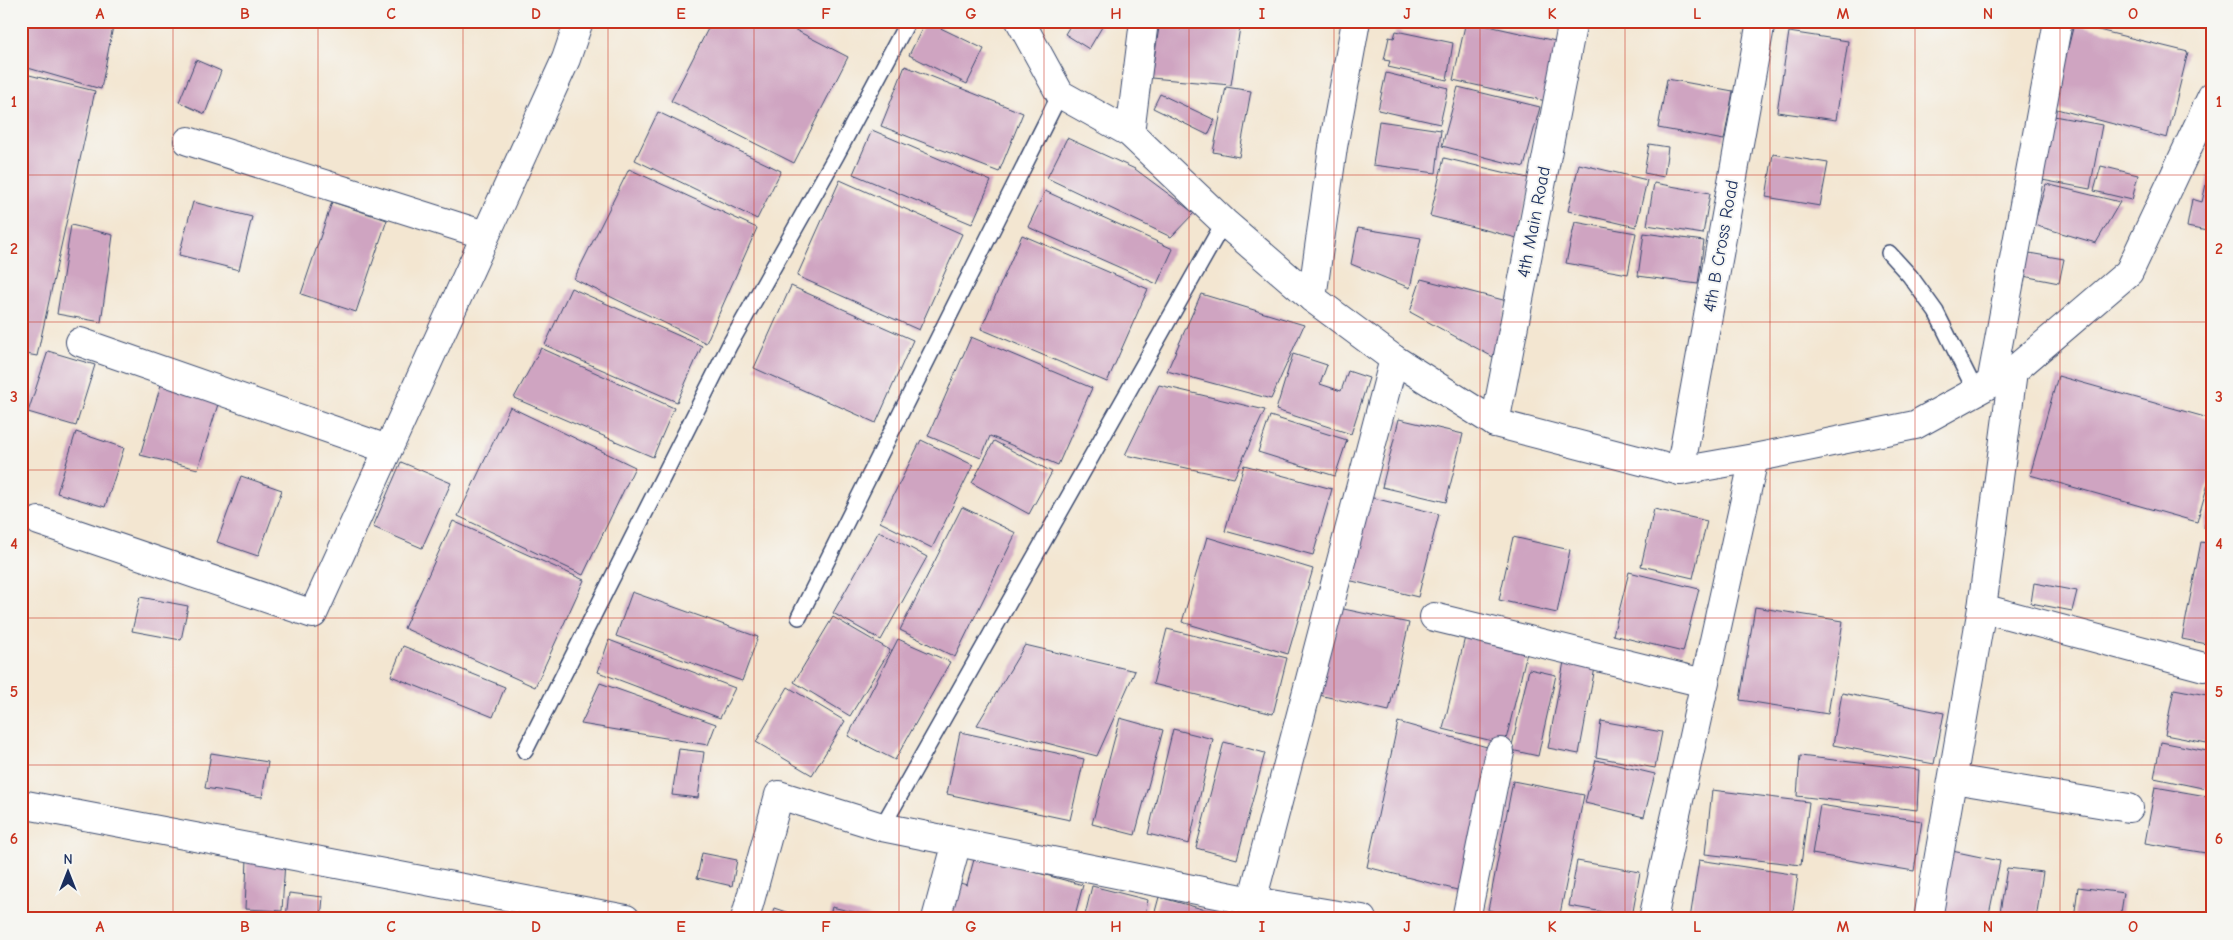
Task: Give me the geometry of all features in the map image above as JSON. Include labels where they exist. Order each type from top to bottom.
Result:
[{"type":"street","points":[[39,521],[313,614],[566,58],[579,21]]},
{"type":"street","points":[[1020,21],[1060,94],[1130,133],[1224,222],[1312,298],[1394,359],[1495,423],[1680,471],[1916,425],[1993,382],[2129,272],[2212,96]]},
{"type":"street","points":[[1130,133],[1144,21]]},
{"type":"street","points":[[1312,298],[1333,147],[1356,21]]},
{"type":"street","name":"4th Main Road","points":[[1495,423],[1573,21]]},
{"type":"street","name":"4th B Cross Road","points":[[1680,471],[1762,21]]},
{"type":"street","points":[[1928,919],[1982,608],[1993,382],[2058,21]]},
{"type":"street","points":[[188,141],[485,235]]},
{"type":"street","points":[[80,342],[387,449]]},
{"type":"street","points":[[1252,901],[1394,359]]},
{"type":"street","points":[[1653,919],[1754,458]]},
{"type":"street","points":[[1982,608],[2204,667]]},
{"type":"street","points":[[1434,617],[1704,683]]},
{"type":"street","points":[[1466,919],[1500,752]]},
{"type":"street","points":[[1952,779],[2129,808]]},
{"type":"street","points":[[745,919],[780,795],[882,827],[1252,901],[1362,919]]},
{"type":"street","points":[[21,804],[626,919]]},
{"type":"street","points":[[936,919],[957,842]]},
{"type":"lane","points":[[524,751],[730,344],[837,154],[908,21]]},
{"type":"lane","points":[[799,617],[1060,94]]},
{"type":"lane","points":[[882,827],[1224,222]]},
{"type":"lane","points":[[1889,253],[1910,276],[1936,312],[1993,382]]},
{"type":"building","points":[[21,21],[114,21],[101,89],[21,66]]},
{"type":"building","points":[[712,21],[778,21],[848,57],[794,163],[671,101]]},
{"type":"building","points":[[926,21],[984,49],[967,84],[909,55]]},
{"type":"building","points":[[1073,21],[1092,21],[1102,27],[1089,49],[1065,34]]},
{"type":"building","points":[[1160,21],[1241,21],[1231,85],[1151,78]]},
{"type":"building","points":[[1466,21],[1560,42],[1546,101],[1453,80]]},
{"type":"building","points":[[2074,24],[2188,52],[2167,138],[2053,108]]},
{"type":"building","points":[[1396,31],[1453,43],[1447,80],[1388,67],[1390,61],[1384,60],[1389,37],[1394,38]]},
{"type":"building","points":[[1789,32],[1848,41],[1836,120],[1777,112]]},
{"type":"building","points":[[196,60],[221,71],[205,114],[179,102]]},
{"type":"building","points":[[905,66],[1023,113],[999,172],[881,126]]},
{"type":"building","points":[[21,73],[95,91],[37,356],[21,353]]},
{"type":"building","points":[[1386,73],[1448,88],[1440,124],[1378,110]]},
{"type":"building","points":[[1667,79],[1733,91],[1724,140],[1658,128]]},
{"type":"building","points":[[1226,87],[1251,91],[1239,157],[1213,152]]},
{"type":"building","points":[[1458,87],[1540,107],[1524,167],[1442,146]]},
{"type":"building","points":[[1160,94],[1215,120],[1208,135],[1153,108]]},
{"type":"building","points":[[658,112],[781,171],[757,219],[635,160]]},
{"type":"building","points":[[2054,116],[2102,125],[2090,189],[2042,180]]},
{"type":"building","points":[[1379,121],[1441,130],[1436,173],[1373,165]]},
{"type":"building","points":[[872,130],[991,181],[972,224],[853,174]]},
{"type":"building","points":[[1067,138],[1135,169],[1194,213],[1171,237],[1047,178]]},
{"type":"building","points":[[1649,144],[1668,147],[1664,177],[1644,173]]},
{"type":"building","points":[[1773,154],[1828,163],[1820,206],[1766,197]]},
{"type":"building","points":[[1444,158],[1532,179],[1517,238],[1430,216]]},
{"type":"building","points":[[1579,164],[1647,180],[1636,227],[1568,211]]},
{"type":"building","points":[[2101,166],[2138,175],[2132,200],[2094,191]]},
{"type":"building","points":[[629,169],[757,228],[706,343],[574,279]]},
{"type":"building","points":[[2209,171],[2212,172],[2212,232],[2187,227],[2192,199],[2202,202]]},
{"type":"building","points":[[840,180],[962,234],[919,330],[797,276]]},
{"type":"building","points":[[1654,183],[1710,193],[1703,234],[1647,225]]},
{"type":"building","points":[[2046,184],[2120,202],[2096,243],[2034,225]]},
{"type":"building","points":[[1045,191],[1173,249],[1157,284],[1028,227]]},
{"type":"building","points":[[193,202],[252,217],[239,270],[179,255]]},
{"type":"building","points":[[332,202],[387,220],[356,312],[301,294]]},
{"type":"building","points":[[1575,222],[1636,233],[1628,274],[1566,263]]},
{"type":"building","points":[[71,225],[113,235],[101,322],[57,314]]},
{"type":"building","points":[[1358,228],[1421,238],[1410,288],[1351,264]]},
{"type":"building","points":[[1644,233],[1704,241],[1698,284],[1638,276]]},
{"type":"building","points":[[1022,235],[1148,289],[1107,382],[981,329]]},
{"type":"building","points":[[2023,252],[2064,259],[2059,283],[2018,275]]},
{"type":"building","points":[[1421,279],[1507,301],[1493,357],[1410,312]]},
{"type":"building","points":[[791,286],[913,340],[876,423],[754,368]]},
{"type":"building","points":[[571,288],[702,346],[677,402],[545,345]]},
{"type":"building","points":[[1201,294],[1304,325],[1271,399],[1167,371]]},
{"type":"building","points":[[971,337],[1092,388],[1058,465],[990,436],[981,458],[928,436]]},
{"type":"building","points":[[541,348],[674,408],[653,457],[514,398]]},
{"type":"building","points":[[48,351],[95,365],[76,426],[28,412]]},
{"type":"building","points":[[1293,354],[1327,365],[1320,384],[1341,391],[1348,371],[1369,378],[1351,434],[1276,410]]},
{"type":"building","points":[[2058,376],[2212,419],[2212,470],[2197,522],[2030,475]]},
{"type":"building","points":[[163,378],[219,401],[198,469],[140,455]]},
{"type":"building","points":[[1159,385],[1265,410],[1234,478],[1125,455]]},
{"type":"building","points":[[510,407],[635,467],[583,575],[458,516]]},
{"type":"building","points":[[1270,416],[1347,440],[1335,476],[1258,452]]},
{"type":"building","points":[[1399,419],[1463,434],[1446,502],[1382,487]]},
{"type":"building","points":[[76,432],[124,448],[105,507],[57,493]]},
{"type":"building","points":[[921,440],[973,465],[932,548],[880,522]]},
{"type":"building","points":[[994,441],[1052,472],[1029,514],[972,483]]},
{"type":"building","points":[[401,462],[451,483],[422,548],[373,527]]},
{"type":"building","points":[[1244,465],[1332,489],[1313,555],[1225,531]]},
{"type":"building","points":[[241,476],[282,490],[258,556],[217,542]]},
{"type":"building","points":[[1369,497],[1439,514],[1418,597],[1348,580]]},
{"type":"building","points":[[2212,498],[2212,530],[2204,528]]},
{"type":"building","points":[[962,507],[1016,533],[955,657],[900,630]]},
{"type":"building","points":[[1654,509],[1707,521],[1693,578],[1641,566]]},
{"type":"building","points":[[453,521],[584,580],[535,687],[404,628]]},
{"type":"building","points":[[879,531],[927,557],[881,640],[833,613]]},
{"type":"building","points":[[1207,537],[1313,569],[1288,654],[1182,622]]},
{"type":"building","points":[[1513,537],[1570,550],[1557,613],[1499,600]]},
{"type":"building","points":[[2201,542],[2212,544],[2212,645],[2182,639]]},
{"type":"building","points":[[1629,572],[1699,589],[1683,652],[1613,635]]},
{"type":"building","points":[[2034,583],[2077,591],[2072,611],[2031,603]]},
{"type":"building","points":[[632,592],[758,637],[742,681],[616,636]]},
{"type":"building","points":[[140,597],[188,606],[181,640],[132,631]]},
{"type":"building","points":[[1755,607],[1843,621],[1828,714],[1740,700]]},
{"type":"building","points":[[1339,608],[1409,623],[1389,711],[1319,695]]},
{"type":"building","points":[[833,617],[890,650],[850,716],[794,682]]},
{"type":"building","points":[[1167,629],[1287,658],[1273,714],[1153,684]]},
{"type":"building","points":[[1465,637],[1527,652],[1505,744],[1443,729]]},
{"type":"building","points":[[898,639],[950,662],[895,760],[848,736]]},
{"type":"building","points":[[609,640],[735,688],[720,718],[598,672]]},
{"type":"building","points":[[1025,645],[1135,671],[1097,756],[977,725]]},
{"type":"building","points":[[403,646],[505,687],[493,717],[391,676]]},
{"type":"building","points":[[1565,656],[1596,662],[1579,754],[1548,748]]},
{"type":"building","points":[[1529,669],[1556,675],[1538,756],[1511,750]]},
{"type":"building","points":[[600,683],[716,724],[708,745],[581,724]]},
{"type":"building","points":[[788,687],[845,721],[812,775],[756,742]]},
{"type":"building","points":[[2174,689],[2212,696],[2212,744],[2165,735]]},
{"type":"building","points":[[1842,693],[1944,713],[1934,764],[1833,745]]},
{"type":"building","points":[[1120,718],[1163,730],[1135,835],[1092,824]]},
{"type":"building","points":[[1601,721],[1662,732],[1655,768],[1596,757]]},
{"type":"building","points":[[1398,722],[1494,749],[1465,892],[1367,867]]},
{"type":"building","points":[[1173,729],[1213,739],[1189,844],[1148,834]]},
{"type":"building","points":[[960,732],[1084,759],[1070,820],[947,794]]},
{"type":"building","points":[[1224,742],[1265,753],[1237,859],[1196,848]]},
{"type":"building","points":[[2161,742],[2212,752],[2212,790],[2154,778]]},
{"type":"building","points":[[679,749],[704,752],[698,798],[672,795]]},
{"type":"building","points":[[211,753],[268,762],[262,797],[205,788]]},
{"type":"building","points":[[1800,756],[1919,770],[1917,810],[1797,796]]},
{"type":"building","points":[[1596,760],[1655,774],[1644,817],[1585,803]]},
{"type":"building","points":[[1513,781],[1584,795],[1559,919],[1533,919],[1488,910]]},
{"type":"building","points":[[2155,787],[2212,797],[2212,854],[2145,843]]},
{"type":"building","points":[[1712,790],[1809,802],[1801,865],[1705,854]]},
{"type":"building","points":[[1820,805],[1922,821],[1914,871],[1812,854]]},
{"type":"building","points":[[1952,851],[2000,861],[1988,919],[1961,919],[1938,914]]},
{"type":"building","points":[[702,853],[737,860],[732,886],[697,878]]},
{"type":"building","points":[[975,856],[1083,885],[1074,919],[943,919],[953,881],[967,885]]},
{"type":"building","points":[[247,858],[285,860],[282,911],[245,909]]},
{"type":"building","points":[[1699,860],[1798,875],[1792,919],[1690,919]]},
{"type":"building","points":[[1577,861],[1640,872],[1632,917],[1569,906]]},
{"type":"building","points":[[2007,868],[2043,872],[2036,919],[1999,919]]},
{"type":"building","points":[[1092,886],[1148,900],[1144,919],[1084,919]]},
{"type":"building","points":[[2078,887],[2124,893],[2120,919],[2074,919]]},
{"type":"building","points":[[289,893],[323,897],[321,919],[275,919],[276,916],[286,917]]},
{"type":"building","points":[[1159,897],[1235,918],[1235,919],[1153,919]]},
{"type":"building","points":[[832,907],[878,918],[878,919],[829,919]]},
{"type":"building","points":[[774,908],[804,918],[804,919],[770,919]]}]
